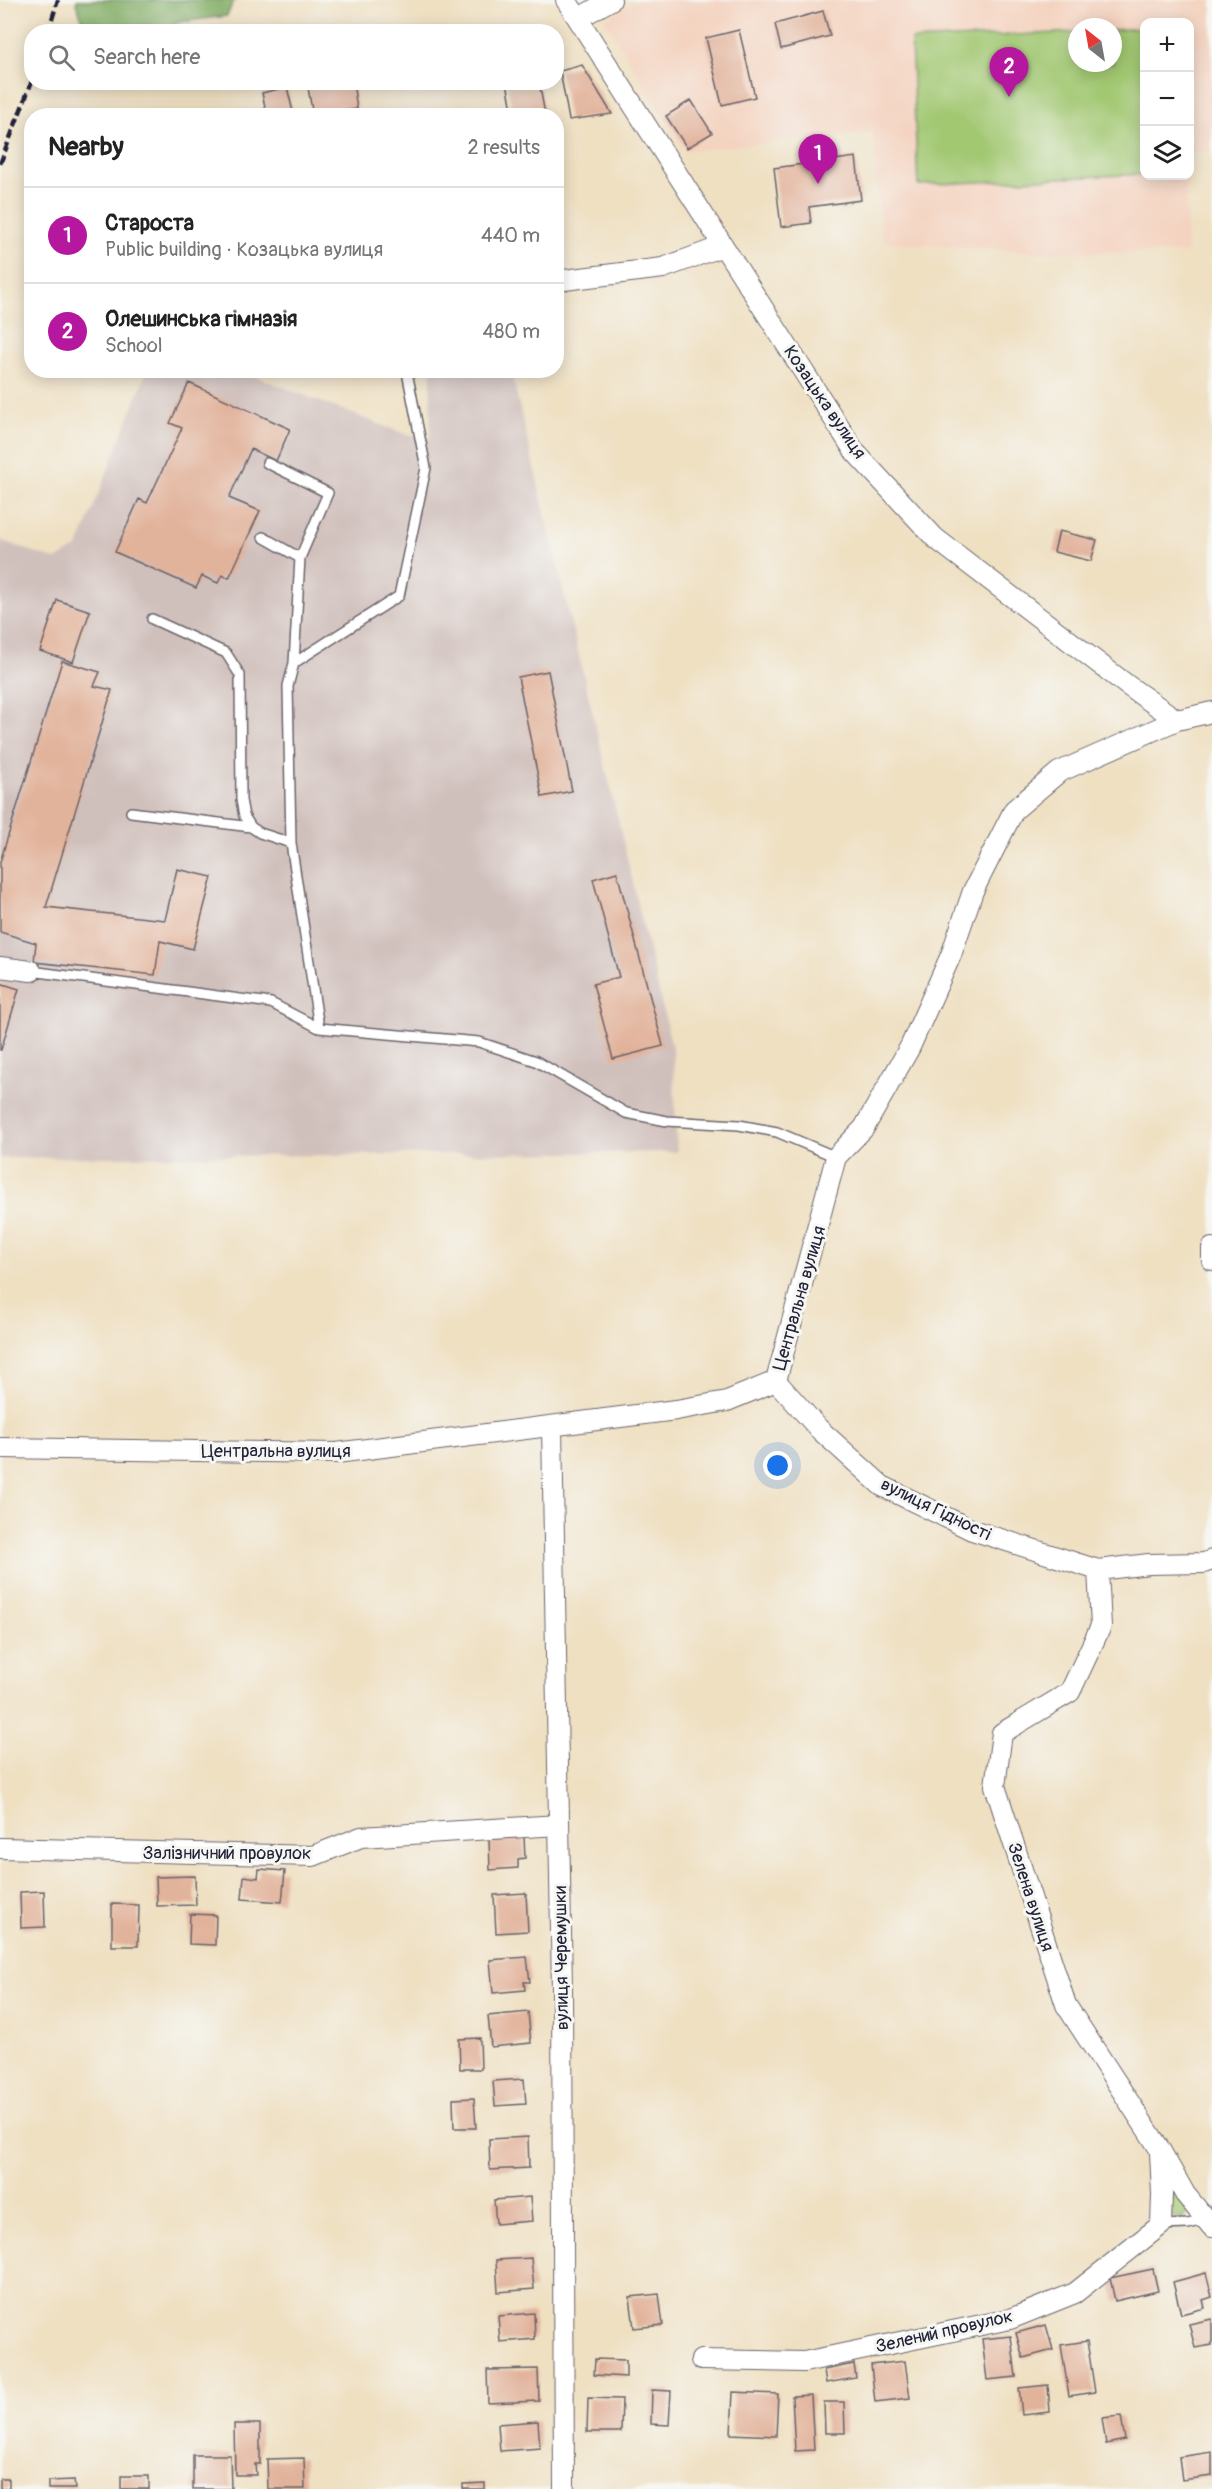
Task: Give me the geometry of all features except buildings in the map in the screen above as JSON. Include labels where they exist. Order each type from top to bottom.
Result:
[{"type":"street","name":"Козацька вулиця","points":[[566,0],[855,452],[935,538],[1127,685],[1177,720]]},
{"type":"street","points":[[579,18],[611,0]]},
{"type":"street","points":[[564,279],[663,268],[723,246]]},
{"type":"street","points":[[836,1157],[864,1128],[910,1047],[951,955],[973,891],[1014,810],[1059,772],[1177,720],[1212,712]]},
{"type":"street","points":[[0,967],[31,971]]},
{"type":"street","name":"Центральна вулиця","points":[[0,1448],[336,1454],[552,1427],[727,1401],[776,1381],[830,1187],[836,1157]]},
{"type":"street","points":[[1212,1248],[1212,1260]]},
{"type":"street","name":"вулиця Гідності","points":[[776,1381],[819,1429],[882,1486],[972,1530],[1098,1570],[1149,1564],[1208,1562]]},
{"type":"street","name":"вулиця Черемушки","points":[[552,1427],[562,1989],[564,2489]]},
{"type":"street","name":"Зелена вулиця","points":[[1098,1570],[1101,1626],[1070,1692],[1002,1733],[994,1786],[1066,2005],[1159,2148],[1185,2194],[1208,2223]]},
{"type":"street","name":"Залізничний провулок","points":[[0,1848],[313,1856],[361,1837],[559,1825]]},
{"type":"street","points":[[1159,2148],[1162,2194],[1161,2225]]},
{"type":"street","name":"Зелений провулок","points":[[701,2360],[804,2362],[1010,2319],[1075,2293],[1161,2225]]},
{"type":"lane","points":[[294,663],[399,596],[426,468],[408,378]]},
{"type":"lane","points":[[267,463],[328,493],[300,558],[294,663],[288,686],[291,843],[319,1028]]},
{"type":"lane","points":[[263,537],[300,558]]},
{"type":"lane","points":[[152,619],[226,653],[240,675],[241,800],[244,816],[251,827],[260,833],[291,843]]},
{"type":"lane","points":[[130,812],[251,827]]},
{"type":"lane","points":[[31,971],[271,1003],[319,1028],[479,1042],[536,1061],[626,1113],[667,1121],[740,1125],[777,1132],[836,1157]]},
{"type":"lane","points":[[1161,2225],[1208,2223]]},
{"type":"shaded area","points":[[638,0],[1212,0],[1212,152],[1194,154],[1194,18],[1140,18],[1140,180],[1186,180],[1187,253],[1032,252],[882,242],[873,132],[685,151],[604,20]]},
{"type":"shaded area","points":[[144,378],[259,378],[405,434],[430,438],[431,378],[513,378],[673,1051],[677,1152],[0,1158],[0,540],[56,560],[78,547]]},
{"type":"green space","points":[[77,0],[234,0],[227,16],[176,24],[84,24],[76,4]]},
{"type":"green space","points":[[1140,28],[1140,174],[918,185],[911,40],[1068,32],[1068,72],[1122,72],[1122,29]]},
{"type":"green space","points":[[1170,2180],[1190,2210],[1182,2219],[1168,2215]]},
{"type":"railway","points":[[50,24],[58,0]]},
{"type":"railway","points":[[0,164],[29,90]]},
{"type":"place","name":"Олешинська гімназія","points":[[1009,97]]},
{"type":"place","name":"Староста","points":[[818,184]]}]
